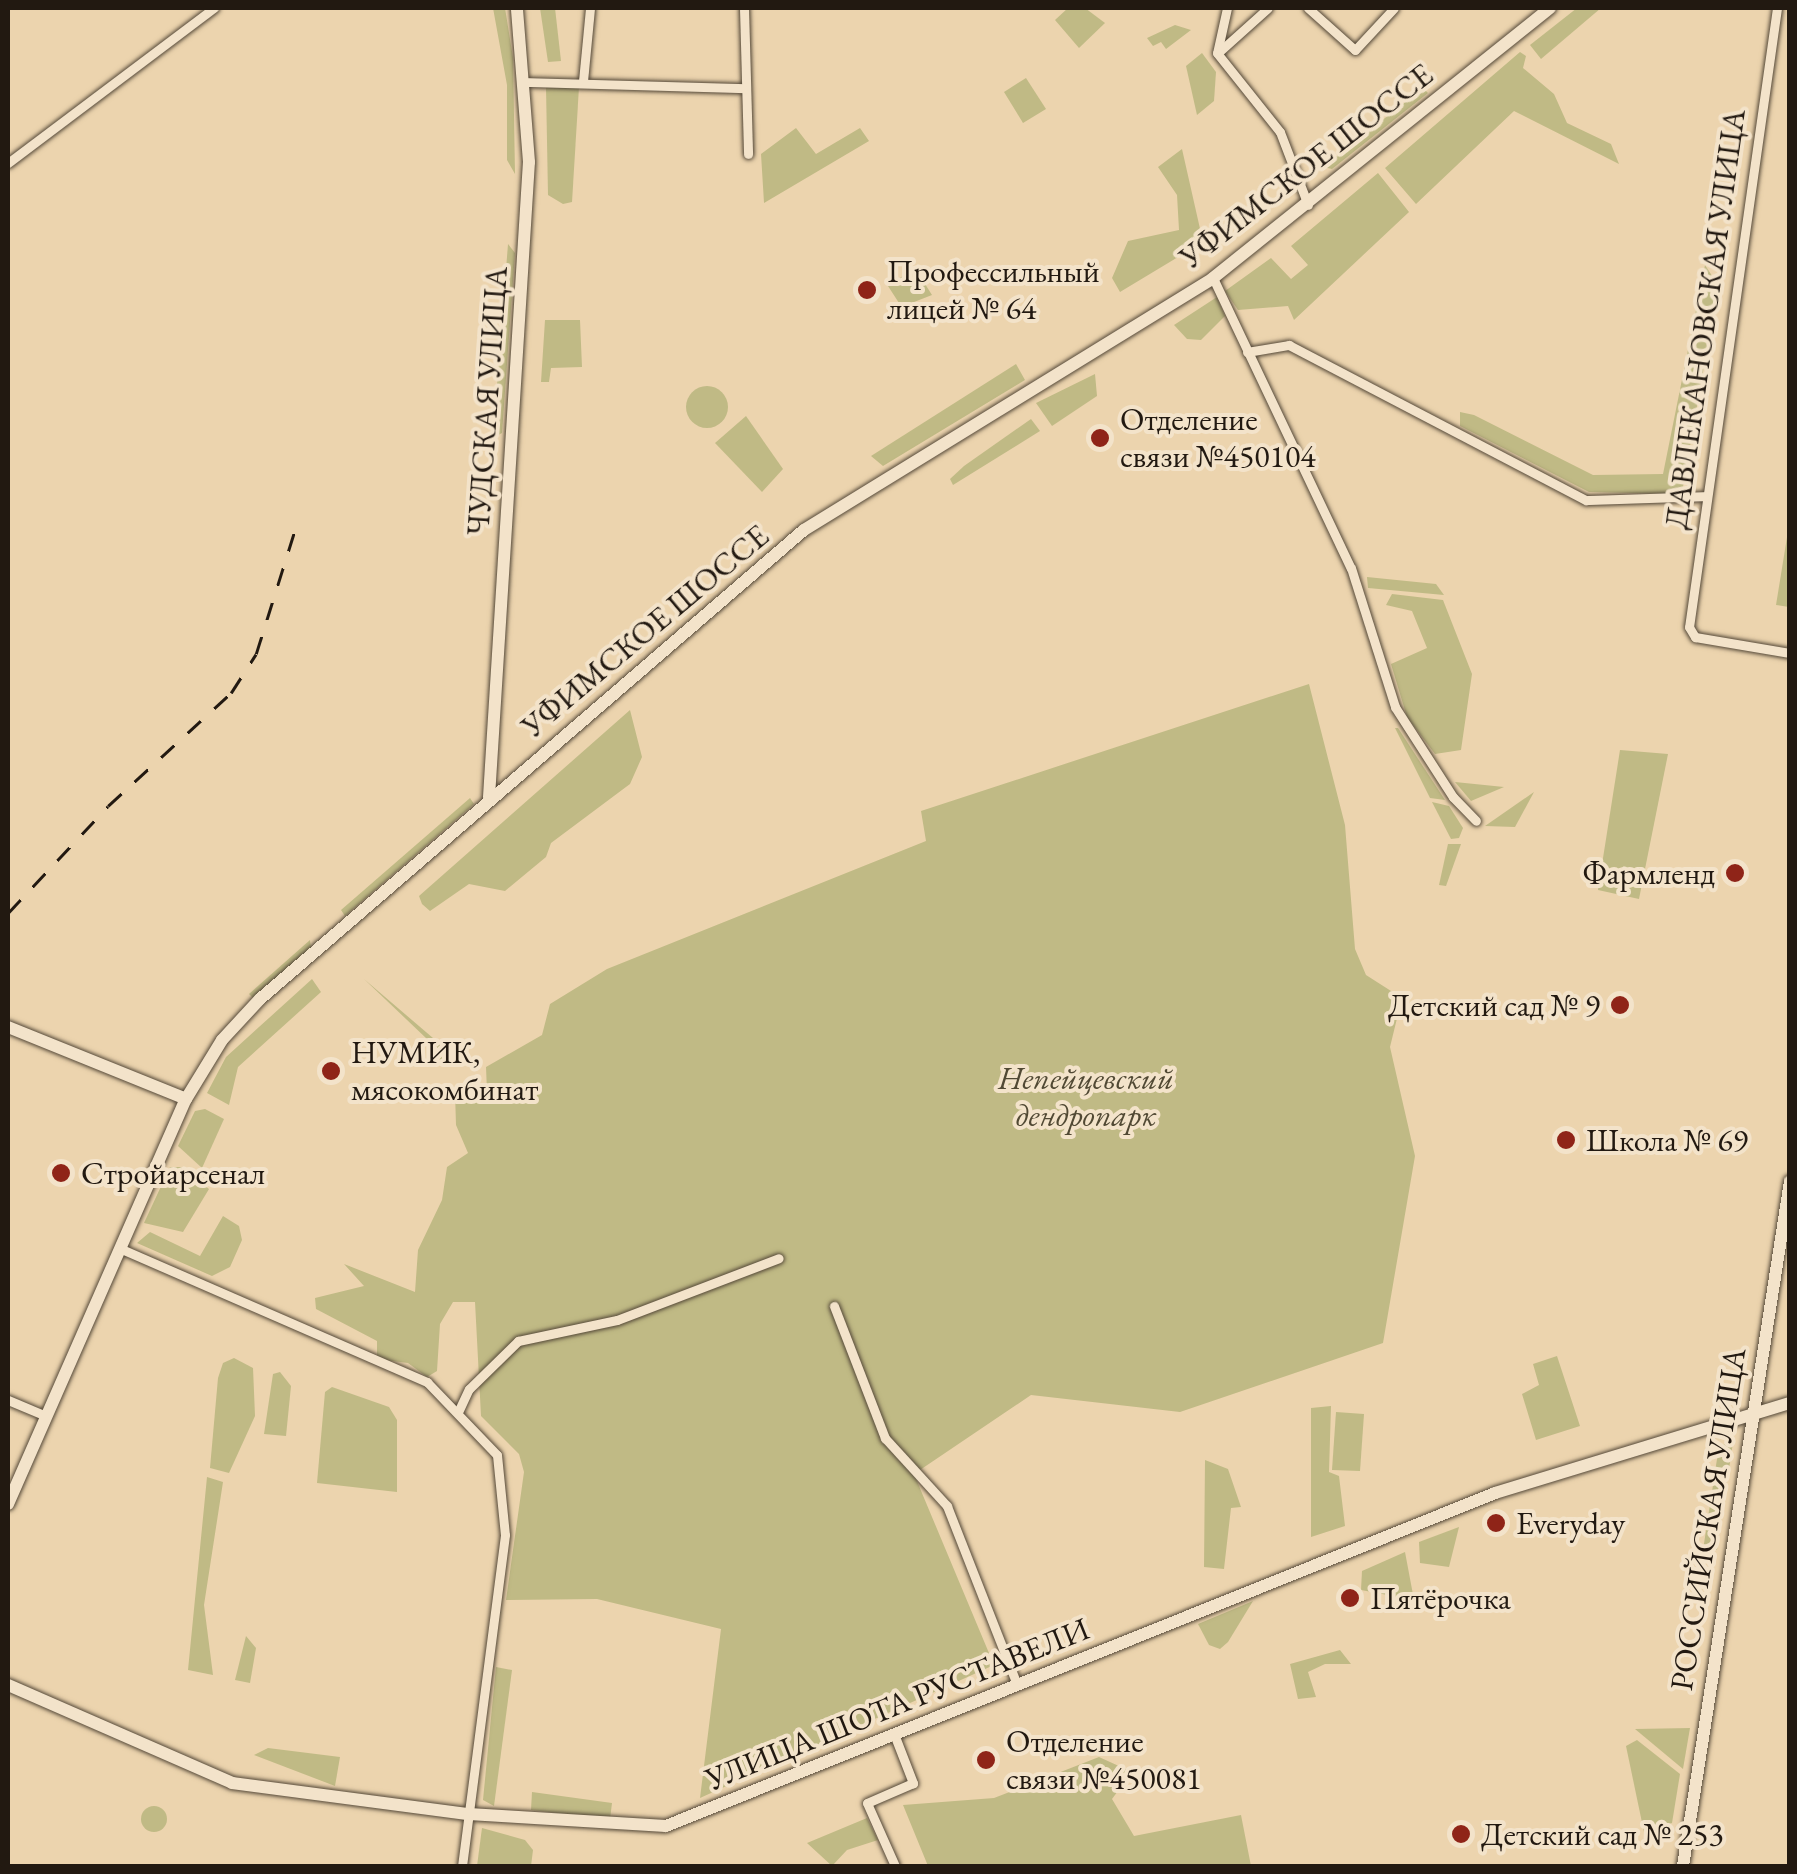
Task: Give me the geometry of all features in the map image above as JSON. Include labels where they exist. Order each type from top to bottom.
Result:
[{"type":"main road","name":"ЧУДСКАЯ УЛИЦА","points":[[489,798],[529,162],[526,82],[517,8]]},
{"type":"main road","name":"УФИМСКОЕ ШОССЕ","points":[[8,1504],[186,1098],[222,1040],[260,999],[804,530],[1213,278],[1550,8]]},
{"type":"main road","points":[[8,1027],[186,1098]]},
{"type":"main road","name":"РОССИЙСКАЯ УЛИЦА","points":[[1683,1866],[1790,1181]]},
{"type":"main road","name":"УЛИЦА ШОТА РУСТАВЕЛИ","points":[[8,1686],[219,1780],[470,1814],[666,1826],[1495,1493],[1790,1403]]},
{"type":"street","points":[[8,163],[214,8]]},
{"type":"street","points":[[583,81],[590,8]]},
{"type":"street","points":[[744,8],[742,88],[748,154]]},
{"type":"street","points":[[1227,8],[1218,53],[1280,132],[1308,205]]},
{"type":"street","points":[[1218,53],[1268,8]]},
{"type":"street","points":[[1308,8],[1355,50],[1394,8]]},
{"type":"street","name":"ДАВЛЕКАНОВСКАЯ УЛИЦА","points":[[1777,8],[1688,626],[1695,637],[1790,653]]},
{"type":"street","points":[[526,82],[742,88]]},
{"type":"street","points":[[1213,278],[1351,568],[1395,707],[1453,797],[1476,821]]},
{"type":"street","points":[[1247,352],[1289,345],[1586,500],[1705,496]]},
{"type":"street","points":[[120,1248],[428,1382],[498,1455],[504,1493],[498,1614],[462,1866]]},
{"type":"street","points":[[459,1410],[470,1389],[518,1341],[617,1320],[778,1258]]},
{"type":"street","points":[[834,1306],[885,1438],[947,1506],[1017,1685]]},
{"type":"street","points":[[8,1400],[46,1416]]},
{"type":"street","points":[[894,1734],[913,1784],[867,1802],[895,1866]]},
{"type":"green space","points":[[493,8],[505,8],[513,58],[515,174],[507,160],[507,85]]},
{"type":"green space","points":[[540,8],[555,8],[561,61],[548,62]]},
{"type":"green space","points":[[1068,8],[1085,8],[1105,23],[1079,48],[1055,20]]},
{"type":"green space","points":[[1577,8],[1601,8],[1541,59],[1530,45]]},
{"type":"green space","points":[[1175,25],[1191,30],[1166,49],[1161,42],[1153,46],[1147,38]]},
{"type":"green space","points":[[1520,52],[1526,56],[1523,68],[1554,94],[1567,123],[1611,144],[1619,164],[1514,111],[1416,204],[1385,168]]},
{"type":"green space","points":[[1202,53],[1216,72],[1214,101],[1197,115],[1186,66]]},
{"type":"green space","points":[[1026,78],[1046,109],[1023,123],[1004,92]]},
{"type":"green space","points":[[546,87],[579,87],[572,202],[563,204],[548,195]]},
{"type":"green space","points":[[1423,88],[1428,93],[1332,169],[1323,167]]},
{"type":"green space","points":[[796,128],[816,154],[860,128],[869,141],[764,203],[761,154]]},
{"type":"green space","points":[[1182,149],[1203,242],[1120,292],[1112,278],[1128,241],[1179,230],[1177,195],[1158,167]]},
{"type":"green space","points":[[1378,173],[1409,212],[1294,320],[1288,306],[1238,310],[1225,291],[1271,258],[1291,279],[1308,265],[1291,246]]},
{"type":"green space","points":[[508,244],[515,253],[502,433],[493,438]]},
{"type":"green space","points":[[1705,265],[1718,285],[1683,487],[1674,494],[1589,492],[1460,426],[1460,412],[1474,415],[1593,475],[1663,474]]},
{"type":"green space","points":[[915,268],[932,295],[909,304],[908,317],[888,286]]},
{"type":"green space","points":[[1217,297],[1225,316],[1201,340],[1187,339],[1174,325]]},
{"type":"green space","points":[[545,320],[580,320],[582,367],[551,368],[549,382],[541,382]]},
{"type":"green space","points":[[1016,364],[1025,380],[883,466],[871,456]]},
{"type":"green space","points":[[1095,374],[1097,396],[1052,426],[1036,403]]},
{"type":"green space","points":[[707,386],[722,392],[728,407],[722,422],[707,428],[692,422],[686,407],[692,392]]},
{"type":"green space","points":[[746,416],[783,469],[762,492],[715,443]]},
{"type":"green space","points":[[1031,419],[1040,431],[953,485],[950,479],[964,466]]},
{"type":"green space","points":[[1789,525],[1789,607],[1776,605]]},
{"type":"green space","points":[[1367,577],[1436,584],[1444,595],[1368,588]]},
{"type":"green space","points":[[1392,594],[1443,600],[1472,674],[1461,750],[1435,754],[1407,717],[1391,664],[1427,648],[1412,611],[1386,605]]},
{"type":"green space","name":"Непейцевский дендропарк","points":[[1309,684],[1345,825],[1355,949],[1366,975],[1402,998],[1390,1047],[1415,1156],[1383,1343],[1180,1412],[1031,1395],[914,1474],[994,1665],[700,1798],[721,1629],[597,1599],[506,1600],[524,1472],[519,1454],[481,1416],[475,1302],[453,1302],[440,1324],[437,1371],[427,1377],[408,1363],[377,1359],[377,1341],[316,1309],[315,1298],[364,1286],[344,1264],[415,1292],[418,1250],[442,1200],[447,1167],[468,1153],[456,1125],[455,1093],[466,1079],[487,1092],[486,1067],[542,1035],[550,1004],[607,969],[926,841],[921,811]]},
{"type":"green space","points":[[630,710],[642,757],[630,784],[551,843],[546,857],[505,891],[469,884],[430,911],[422,904],[419,896]]},
{"type":"green space","points":[[1398,728],[1445,800],[1430,798]]},
{"type":"green space","points":[[1620,750],[1668,754],[1639,899],[1598,890]]},
{"type":"green space","points":[[1455,782],[1504,787],[1471,801]]},
{"type":"green space","points":[[1534,792],[1515,827],[1485,826]]},
{"type":"green space","points":[[470,798],[474,804],[345,916],[341,910]]},
{"type":"green space","points":[[1432,802],[1449,806],[1463,828],[1459,838],[1451,839]]},
{"type":"green space","points":[[1448,844],[1461,844],[1446,886],[1439,885]]},
{"type":"green space","points":[[310,940],[311,948],[253,998],[249,994]]},
{"type":"green space","points":[[312,979],[321,992],[238,1067],[229,1105],[207,1093],[226,1057]]},
{"type":"green space","points":[[364,979],[447,1050],[445,1067],[427,1039]]},
{"type":"green space","points":[[205,1109],[224,1119],[202,1168],[178,1146],[195,1111]]},
{"type":"green space","points":[[170,1167],[181,1167],[209,1189],[183,1232],[144,1223]]},
{"type":"green space","points":[[223,1216],[239,1226],[242,1240],[230,1267],[212,1276],[137,1243],[150,1232],[200,1256]]},
{"type":"green space","points":[[1557,1356],[1580,1426],[1536,1440],[1522,1394],[1539,1385],[1533,1364]]},
{"type":"green space","points":[[234,1358],[253,1368],[255,1416],[229,1473],[210,1468],[218,1378],[223,1363]]},
{"type":"green space","points":[[280,1372],[291,1386],[286,1436],[264,1434],[273,1374]]},
{"type":"green space","points":[[332,1387],[389,1407],[397,1420],[397,1492],[317,1483],[325,1392]]},
{"type":"green space","points":[[1331,1406],[1329,1472],[1339,1476],[1345,1526],[1311,1537],[1311,1408]]},
{"type":"green space","points":[[1336,1412],[1364,1414],[1360,1471],[1332,1470]]},
{"type":"green space","points":[[1733,1442],[1717,1550],[1703,1550],[1719,1446]]},
{"type":"green space","points":[[1205,1460],[1228,1469],[1241,1507],[1231,1508],[1224,1569],[1204,1567]]},
{"type":"green space","points":[[207,1477],[223,1482],[204,1605],[213,1675],[188,1670]]},
{"type":"green space","points":[[1459,1527],[1449,1567],[1420,1563],[1419,1542]]},
{"type":"green space","points":[[1405,1552],[1414,1600],[1361,1590],[1362,1571]]},
{"type":"green space","points":[[1253,1601],[1228,1642],[1220,1649],[1209,1645],[1198,1624]]},
{"type":"green space","points":[[246,1636],[256,1648],[250,1683],[235,1680]]},
{"type":"green space","points":[[1340,1650],[1351,1664],[1325,1664],[1308,1672],[1316,1697],[1298,1699],[1290,1664]]},
{"type":"green space","points":[[496,1667],[512,1670],[494,1806],[483,1800]]},
{"type":"green space","points":[[1690,1728],[1683,1769],[1635,1729]]},
{"type":"green space","points":[[1637,1740],[1680,1774],[1672,1823],[1644,1832],[1626,1746]]},
{"type":"green space","points":[[268,1748],[340,1757],[335,1786],[254,1755]]},
{"type":"green space","points":[[1099,1757],[1132,1772],[1112,1799],[1134,1836],[1241,1815],[1251,1866],[928,1866],[903,1805],[994,1798]]},
{"type":"green space","points":[[532,1792],[612,1803],[610,1819],[531,1810]]},
{"type":"green space","points":[[154,1806],[163,1810],[167,1819],[163,1828],[154,1832],[145,1828],[141,1819],[145,1810]]},
{"type":"green space","points":[[867,1818],[878,1840],[847,1850],[832,1866],[807,1843]]},
{"type":"green space","points":[[482,1828],[525,1840],[533,1850],[531,1866],[477,1866]]},
{"type":"railway","points":[[8,913],[108,806],[231,693],[256,654],[294,533]]},
{"type":"place","name":"Профессильный лицей № 64","points":[[867,290]]},
{"type":"place","name":"Отделение связи №450104","points":[[1100,438]]},
{"type":"place","name":"Фармленд","points":[[1735,873]]},
{"type":"place","name":"Детский сад № 9","points":[[1620,1005]]},
{"type":"place","name":"НУМИК, мясокомбинат","points":[[331,1071]]},
{"type":"place","name":"Школа № 69","points":[[1566,1140]]},
{"type":"place","name":"Стройарсенал","points":[[61,1173]]},
{"type":"place","name":"Everyday","points":[[1496,1523]]},
{"type":"place","name":"Пятёрочка","points":[[1350,1598]]},
{"type":"place","name":"Отделение связи №450081","points":[[986,1760]]},
{"type":"place","name":"Детский сад № 253","points":[[1461,1834]]}]
